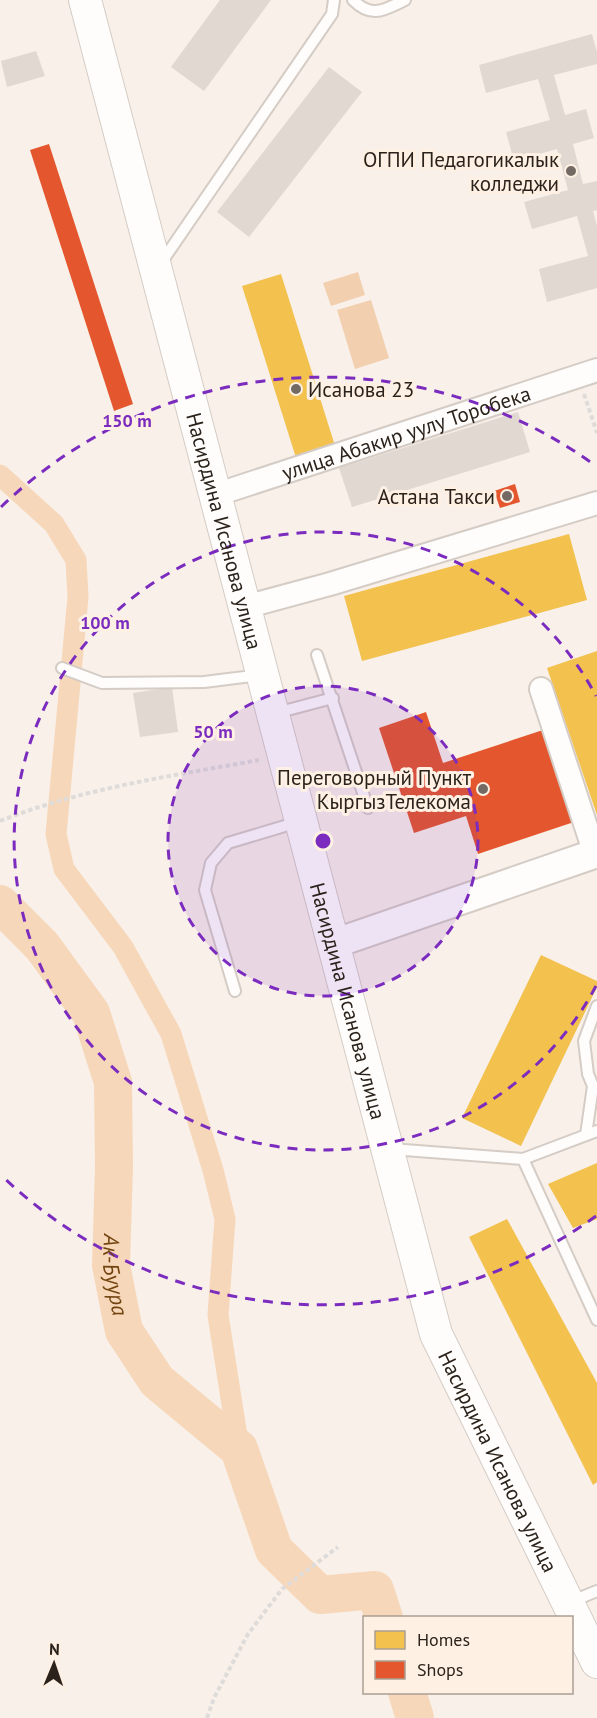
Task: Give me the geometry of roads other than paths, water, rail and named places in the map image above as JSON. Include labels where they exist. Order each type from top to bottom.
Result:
[{"type":"main road","name":"Насирдина Исанова улица","points":[[85,0],[436,1334],[597,1662]]},
{"type":"street","name":"улица Абакир уулу Торобека","points":[[215,495],[597,370]]},
{"type":"street","points":[[245,607],[330,584],[597,503]]},
{"type":"street","points":[[333,944],[596,853],[541,689]]},
{"type":"lane","points":[[156,270],[332,14],[334,0]]},
{"type":"lane","points":[[353,0],[361,8],[379,13],[405,0]]},
{"type":"lane","points":[[317,655],[368,808]]},
{"type":"lane","points":[[62,668],[102,683],[204,682],[262,675]]},
{"type":"lane","points":[[273,714],[333,698]]},
{"type":"lane","points":[[235,991],[206,890],[211,862],[228,843],[301,821]]},
{"type":"lane","points":[[586,1136],[593,1086],[588,1074],[584,1041],[597,1006]]},
{"type":"lane","points":[[387,1149],[523,1159],[597,1131]]},
{"type":"lane","points":[[523,1159],[597,1320]]},
{"type":"lane","points":[[567,1603],[597,1591]]},
{"type":"waterway","points":[[0,475],[54,524],[76,560],[78,597],[56,834],[64,869],[123,947],[171,1034],[213,1170],[225,1219],[218,1315],[239,1449]]},
{"type":"waterway","name":"Ак-Буура","points":[[0,904],[42,946],[91,1013],[113,1082],[114,1167],[111,1265],[124,1331],[157,1381],[239,1449],[274,1550],[320,1595],[375,1590],[383,1616]]},
{"type":"waterway","name":"Ак-Буура","points":[[408,1694],[415,1718]]},
{"type":"place","name":"ОГПИ Педагогикалык колледжи","points":[[571,171]]},
{"type":"place","name":"Исанова 23","points":[[296,389]]},
{"type":"place","name":"Астана Такси","points":[[507,496]]},
{"type":"place","name":"Переговорный Пункт КыргызТелекома","points":[[483,789]]}]
